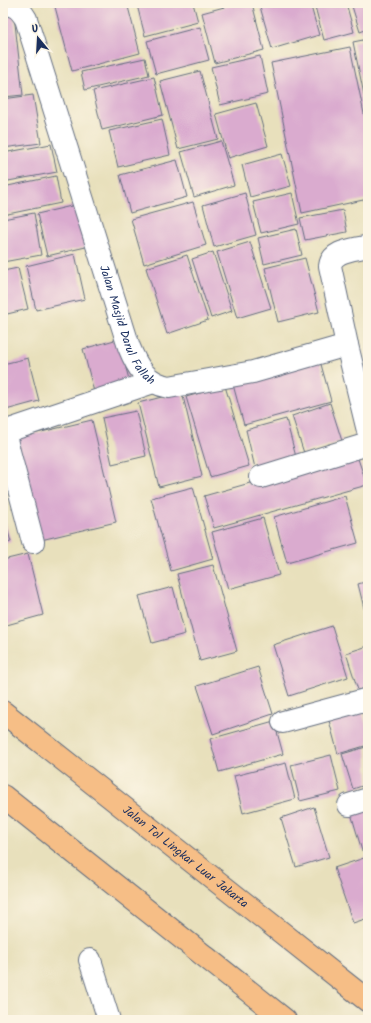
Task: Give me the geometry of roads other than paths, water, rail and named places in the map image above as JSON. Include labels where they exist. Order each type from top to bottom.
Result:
[{"type":"highway","name":"Jalan Tol Lingkar Luar Jakarta","points":[[3,712],[368,1001]]},
{"type":"highway","points":[[3,796],[285,1020]]},
{"type":"street","name":"Jalan Masjid Darul Fallah","points":[[3,4],[12,4],[21,11],[26,19],[129,347],[137,365],[153,382],[169,387],[253,372],[347,345]]},
{"type":"street","points":[[368,246],[336,254],[331,259],[330,266],[368,431]]},
{"type":"street","points":[[33,542],[3,431],[153,382]]},
{"type":"street","points":[[261,477],[368,444]]},
{"type":"street","points":[[283,722],[368,699]]},
{"type":"street","points":[[90,960],[109,1020]]}]
